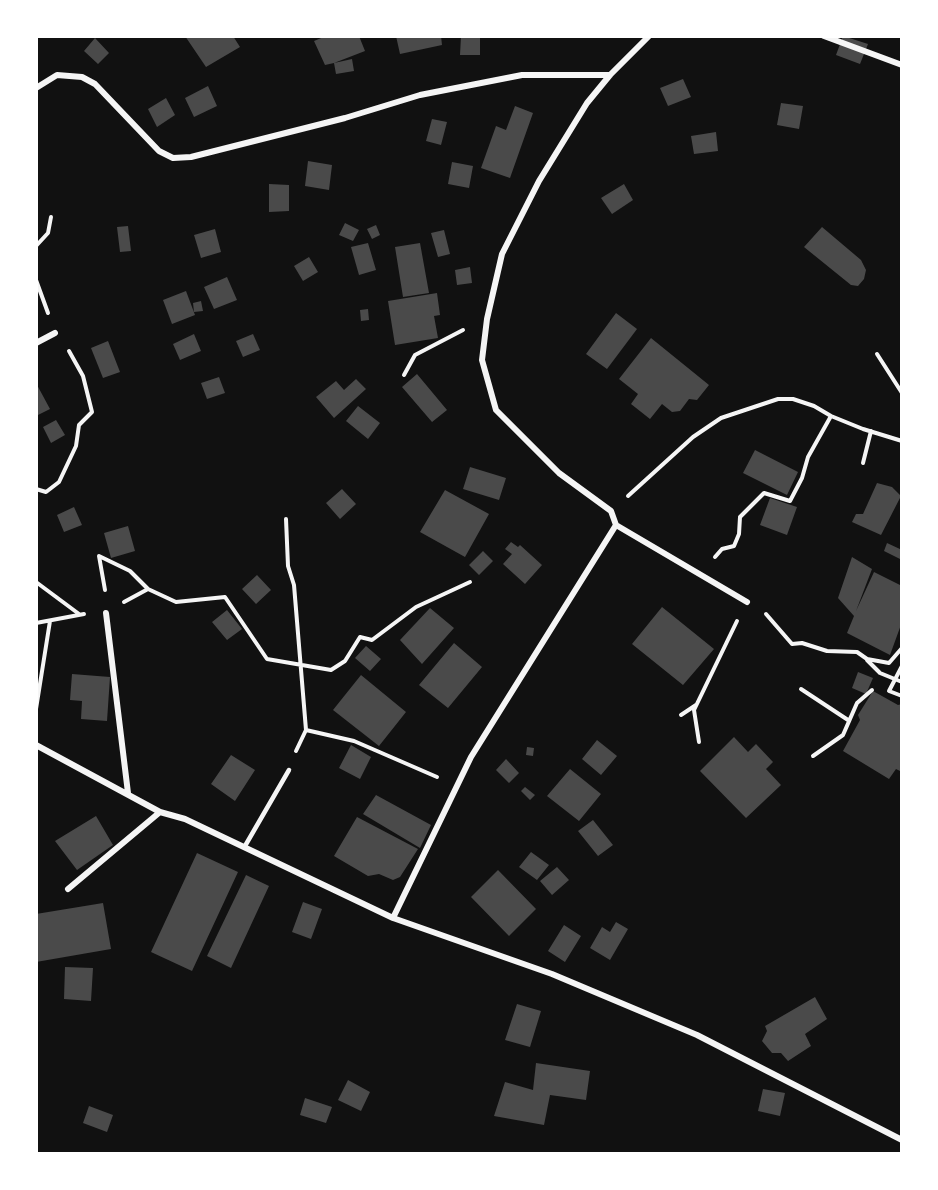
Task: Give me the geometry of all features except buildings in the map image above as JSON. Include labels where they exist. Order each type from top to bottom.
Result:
[{"type":"street","points":[[649,36],[610,75],[587,103],[539,181],[502,254],[487,319],[482,360],[496,410],[559,473],[611,511],[616,525],[747,602]]},
{"type":"street","points":[[824,36],[902,65]]},
{"type":"street","points":[[36,88],[57,75],[82,77],[95,84],[159,151],[173,158],[191,157],[334,121],[420,95],[522,75],[610,75]]},
{"type":"street","points":[[36,343],[55,333]]},
{"type":"street","points":[[393,918],[456,785],[616,525]]},
{"type":"street","points":[[106,613],[128,793]]},
{"type":"street","points":[[36,745],[160,812],[185,819],[245,846],[393,918],[552,974],[697,1035],[902,1140]]},
{"type":"street","points":[[68,889],[160,812]]},
{"type":"lane","points":[[245,846],[289,770]]},
{"type":"path","points":[[36,246],[48,233],[51,217]]},
{"type":"path","points":[[36,280],[55,333],[83,376],[91,398],[92,411],[79,424],[76,446],[59,482],[46,492],[36,489]]},
{"type":"path","points":[[404,375],[416,355],[487,319]]},
{"type":"path","points":[[877,354],[902,393]]},
{"type":"path","points":[[611,511],[693,437],[721,418],[778,399],[794,399],[814,406],[831,416],[902,441]]},
{"type":"path","points":[[704,575],[722,549],[734,546],[739,534],[740,517],[764,493],[790,501],[802,478],[808,457],[831,416]]},
{"type":"path","points":[[863,463],[871,431]]},
{"type":"path","points":[[286,519],[288,566],[294,585],[306,730],[289,770]]},
{"type":"path","points":[[106,613],[99,556],[130,570],[148,589],[176,602],[225,597],[267,659],[331,670],[345,661],[360,637],[372,640],[416,607],[470,582]]},
{"type":"path","points":[[36,582],[79,614]]},
{"type":"path","points":[[36,623],[79,614],[106,613],[148,589]]},
{"type":"path","points":[[699,742],[694,710],[711,671],[747,602],[770,618],[792,644],[802,644],[827,651],[857,652],[880,673],[902,682]]},
{"type":"path","points":[[36,709],[50,621]]},
{"type":"path","points":[[867,659],[889,663],[902,648]]},
{"type":"path","points":[[902,666],[889,691],[902,696]]},
{"type":"path","points":[[801,689],[848,720]]},
{"type":"path","points":[[813,756],[843,735],[848,720],[858,703],[872,690]]},
{"type":"path","points":[[681,715],[699,703]]},
{"type":"path","points":[[306,730],[354,741],[456,785]]}]
